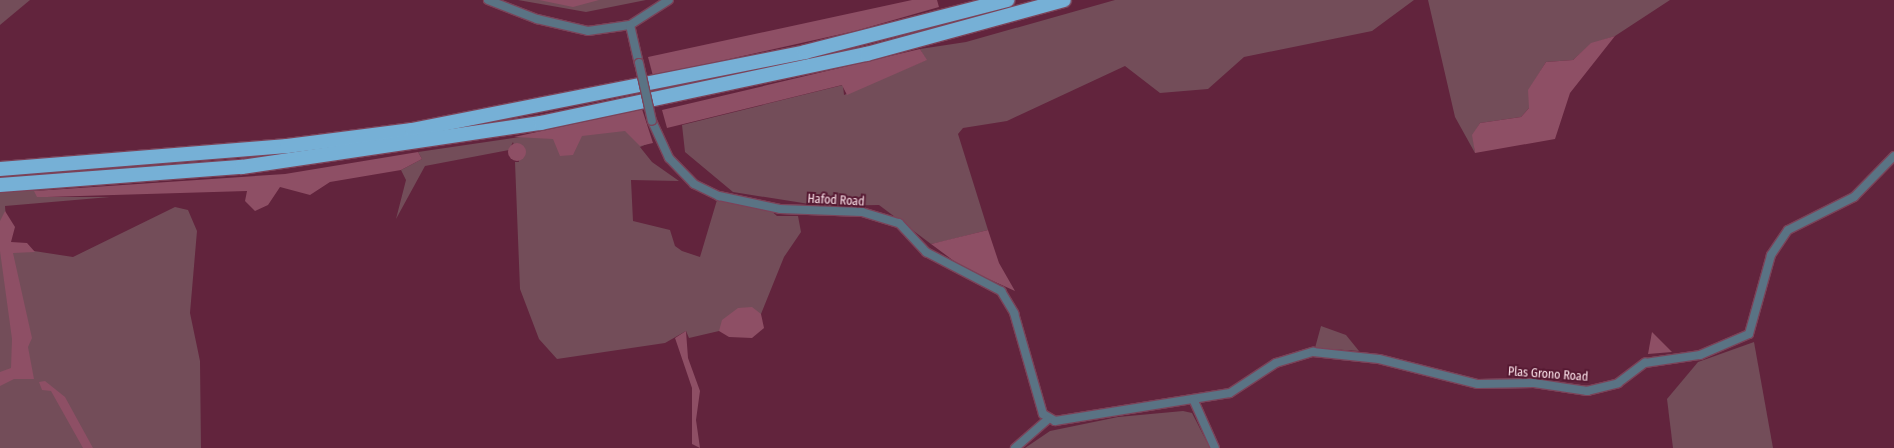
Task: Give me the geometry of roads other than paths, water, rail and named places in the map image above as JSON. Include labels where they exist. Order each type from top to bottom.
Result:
[{"type":"highway","points":[[0,169],[287,146],[412,130],[795,54],[1007,0]]},
{"type":"highway","points":[[0,185],[242,167],[541,123],[867,54],[1064,0]]},
{"type":"street","points":[[488,0],[537,19],[588,31],[630,25],[654,14],[669,0]]},
{"type":"street","name":"Hafod Road","points":[[630,25],[652,121],[669,158],[694,184],[719,196],[780,209],[862,212],[899,223],[926,252],[1001,291],[1014,313],[1046,420]]},
{"type":"street","name":"Plas Grono Road","points":[[1194,401],[1230,393],[1276,364],[1313,352],[1379,359],[1478,384],[1534,383],[1587,391],[1618,383],[1645,363],[1700,355],[1735,343],[1749,334],[1771,255],[1788,230],[1854,197],[1894,156]]},
{"type":"street","points":[[1015,448],[1046,420],[1194,401],[1215,448]]}]
